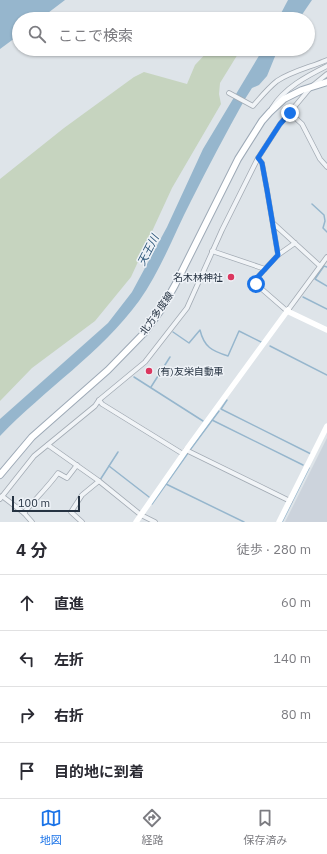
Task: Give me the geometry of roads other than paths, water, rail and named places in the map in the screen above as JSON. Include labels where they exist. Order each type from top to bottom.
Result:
[{"type":"main road","name":"北方多度線","points":[[0,475],[32,437],[108,370],[146,331],[161,310],[175,286],[238,159],[252,136],[270,112],[284,99],[311,87],[327,82]]},
{"type":"street","points":[[229,93],[253,106],[266,91],[283,78],[327,60]]},
{"type":"street","points":[[270,112],[276,101],[286,92],[327,66]]},
{"type":"street","points":[[32,522],[24,513],[1,497],[34,456],[145,362],[179,319],[195,292],[212,251],[258,158],[280,124],[311,87],[327,74]]},
{"type":"street","points":[[290,113],[302,124],[320,159],[327,167]]},
{"type":"street","points":[[258,158],[262,163],[274,224],[278,255]]},
{"type":"street","points":[[274,224],[320,266]]},
{"type":"street","points":[[295,243],[278,255],[255,280],[256,284],[288,310],[327,330]]},
{"type":"street","points":[[212,251],[265,269]]},
{"type":"street","points":[[136,522],[327,257]]},
{"type":"street","points":[[99,400],[102,404],[185,452],[290,501]]},
{"type":"street","points":[[279,522],[327,426]]},
{"type":"street","points":[[48,445],[99,481],[141,515],[155,522]]},
{"type":"street","points":[[24,513],[38,496],[52,483],[58,473],[67,478],[77,465]]},
{"type":"street","points":[[82,522],[71,512],[82,495],[99,481]]},
{"type":"water","points":[[0,0],[65,0],[49,12],[12,12],[12,40],[0,49]]},
{"type":"water","points":[[288,0],[312,0],[304,12],[282,12]]},
{"type":"water","points":[[259,56],[275,56],[267,76],[259,85],[252,88],[245,99],[197,188],[161,264],[139,301],[108,337],[35,402],[0,436],[0,419],[108,323],[132,292],[167,227],[203,149]]},
{"type":"waterway","points":[[312,204],[324,215],[325,221],[323,228],[327,232]]},
{"type":"waterway","points":[[327,267],[324,266],[315,279],[327,286]]},
{"type":"waterway","points":[[303,297],[327,309]]},
{"type":"waterway","points":[[173,332],[189,343],[200,330],[204,341],[210,348],[228,356],[239,331],[263,343]]},
{"type":"waterway","points":[[270,346],[327,375]]},
{"type":"waterway","points":[[151,387],[170,357]]},
{"type":"waterway","points":[[134,377],[203,421]]},
{"type":"waterway","points":[[227,400],[221,409],[311,454]]},
{"type":"waterway","points":[[190,450],[219,411]]},
{"type":"waterway","points":[[212,420],[303,465]]},
{"type":"waterway","points":[[109,466],[118,452]]},
{"type":"waterway","points":[[152,504],[188,453]]},
{"type":"waterway","points":[[100,480],[109,466],[149,497]]},
{"type":"waterway","points":[[282,522],[309,468]]},
{"type":"waterway","points":[[166,484],[244,522]]},
{"type":"place","name":"名木林神社","points":[[231,277]]},
{"type":"place","name":"(有)友栄自動車","points":[[149,371]]},
{"type":"water label","name":"天王川","points":[[148,250]]}]
